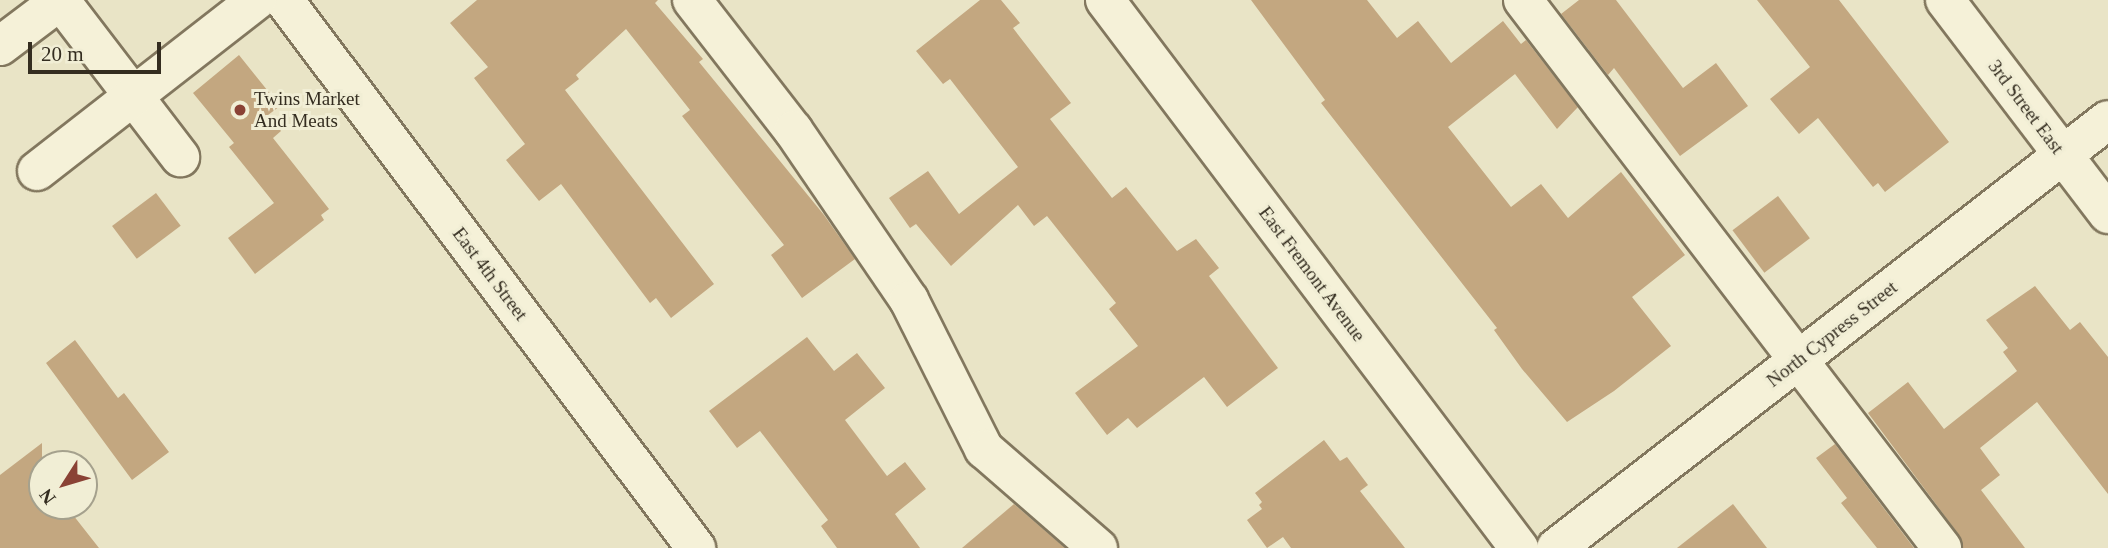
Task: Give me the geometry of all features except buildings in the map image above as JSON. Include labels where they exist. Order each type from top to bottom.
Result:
[{"type":"street","points":[[0,46],[60,0],[180,157]]},
{"type":"street","points":[[37,171],[257,0]]},
{"type":"street","name":"East 4th Street","points":[[284,0],[696,548]]},
{"type":"street","points":[[692,0],[793,130],[909,300],[984,449],[1098,548]]},
{"type":"street","name":"East Fremont Avenue","points":[[1105,0],[1519,548]]},
{"type":"street","points":[[1523,0],[1942,548]]},
{"type":"street","name":"3rd Street East","points":[[1945,0],[2108,214]]},
{"type":"street","name":"North Cypress Street","points":[[1556,548],[2108,120]]},
{"type":"place","name":"Twins Market And Meats","points":[[240,110]]}]
